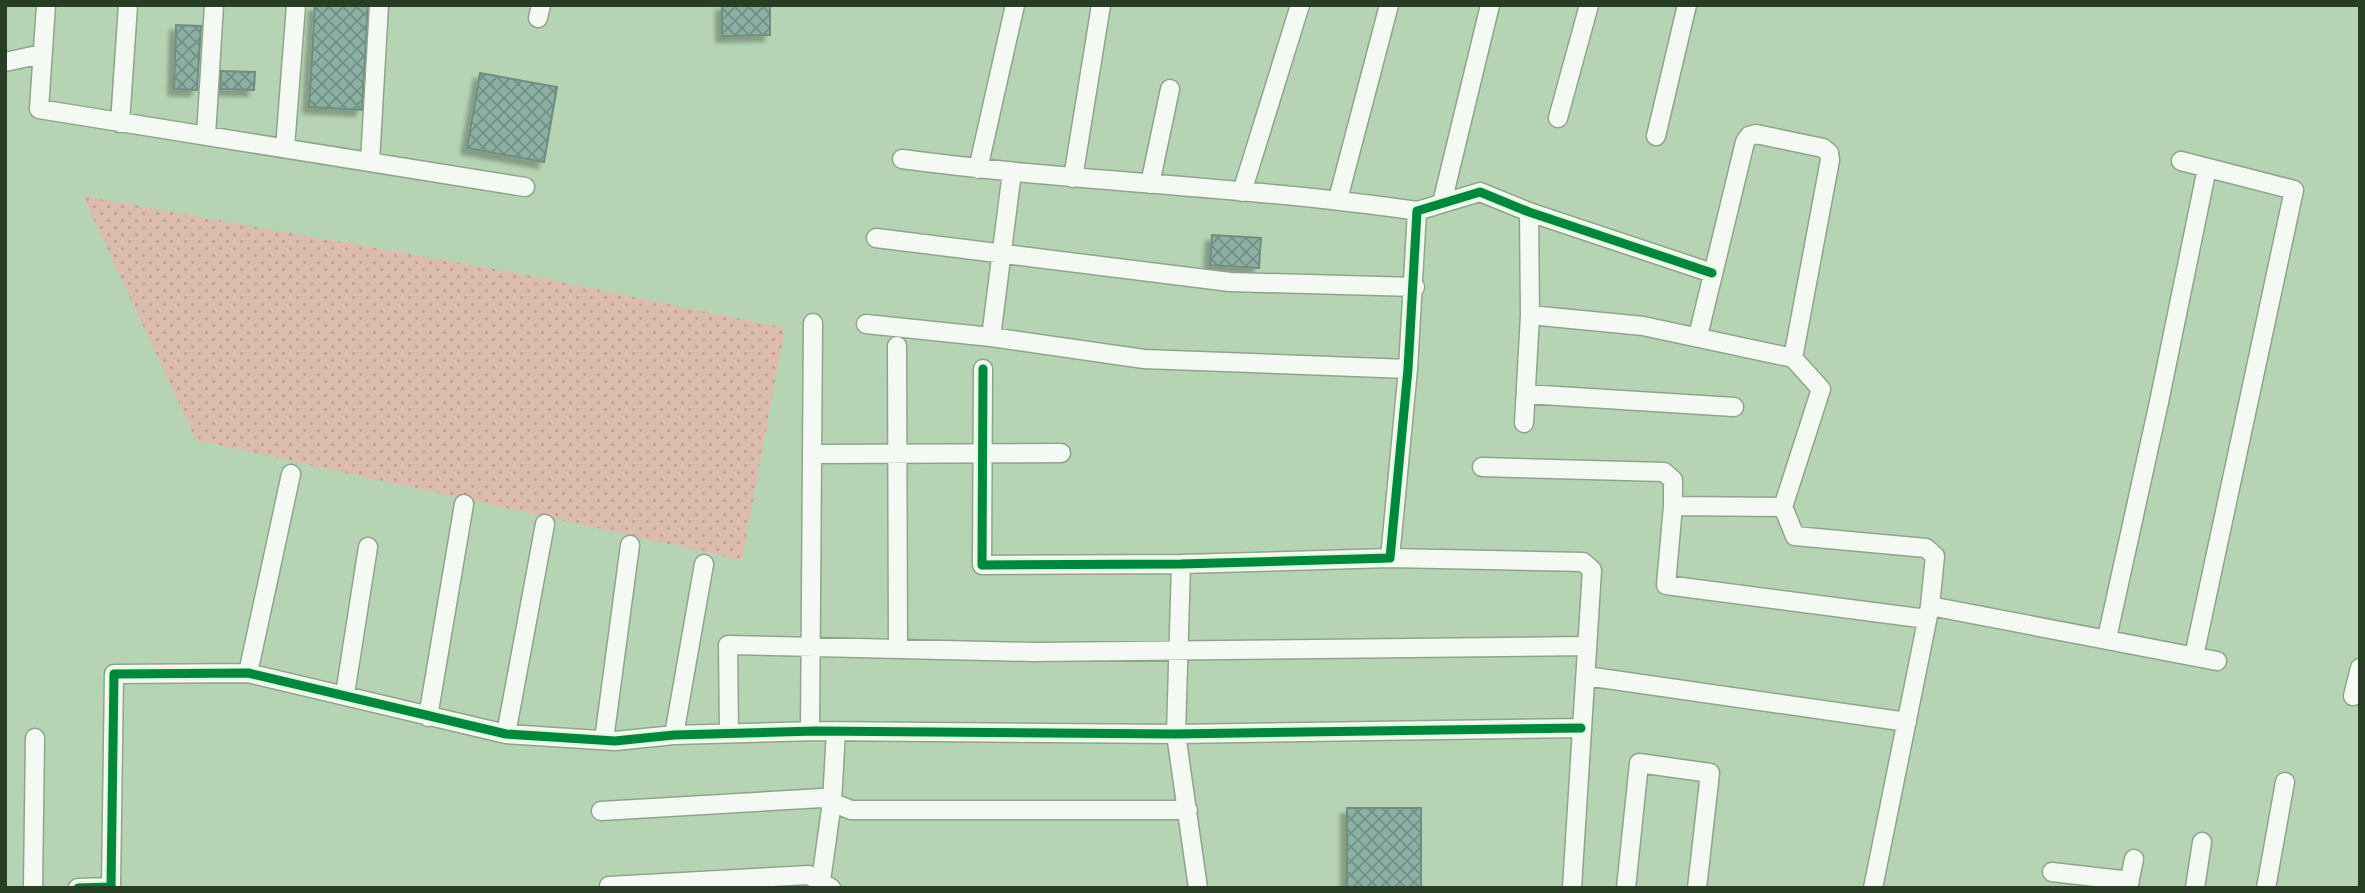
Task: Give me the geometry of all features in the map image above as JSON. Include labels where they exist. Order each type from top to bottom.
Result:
[{"type":"street","points":[[46,5],[38,109],[525,187]]},
{"type":"street","points":[[120,123],[128,5]]},
{"type":"street","points":[[206,136],[214,5]]},
{"type":"street","points":[[285,148],[296,5]]},
{"type":"street","points":[[370,162],[379,5]]},
{"type":"street","points":[[978,169],[1015,5]]},
{"type":"street","points":[[1073,178],[1101,5]]},
{"type":"street","points":[[1242,192],[1300,5]]},
{"type":"street","points":[[1338,199],[1389,5]]},
{"type":"street","points":[[1442,204],[1490,5]]},
{"type":"street","points":[[1558,118],[1589,5]]},
{"type":"street","points":[[1656,136],[1687,5]]},
{"type":"street","points":[[5,62],[43,54]]},
{"type":"street","points":[[1150,184],[1170,89]]},
{"type":"street","points":[[1698,337],[1745,142],[1749,136],[1756,134],[1823,148],[1829,153],[1830,160],[1793,358]]},
{"type":"street","points":[[902,159],[1073,178],[1338,199],[1417,211],[1480,192],[1529,212],[1712,273]]},
{"type":"street","points":[[2181,161],[2294,190],[2228,486],[2194,656]]},
{"type":"street","points":[[2107,638],[2207,168]]},
{"type":"street","points":[[991,337],[1012,172]]},
{"type":"street","points":[[1390,558],[1415,287],[1417,211]]},
{"type":"street","points":[[1524,423],[1530,316],[1529,212]]},
{"type":"street","points":[[876,238],[1230,282],[1415,287]]},
{"type":"street","points":[[1530,316],[1643,326],[1793,358],[1821,389],[1783,507],[1795,536],[1926,548],[1936,556],[1928,612],[1873,888]]},
{"type":"street","points":[[810,731],[813,323]]},
{"type":"street","points":[[866,324],[991,337],[1144,359],[1408,369]]},
{"type":"street","points":[[897,346],[898,648]]},
{"type":"street","points":[[983,369],[982,565],[1181,564],[1390,558],[1583,562],[1592,570],[1572,888]]},
{"type":"street","points":[[1525,394],[1734,407]]},
{"type":"street","points":[[812,454],[1061,453]]},
{"type":"street","points":[[1482,467],[1664,472],[1673,480],[1666,586],[1928,612],[2107,638],[2217,661]]},
{"type":"street","points":[[248,673],[290,474]]},
{"type":"street","points":[[429,717],[464,504]]},
{"type":"street","points":[[1673,506],[1783,507]]},
{"type":"street","points":[[506,734],[544,524]]},
{"type":"street","points":[[604,740],[630,545]]},
{"type":"street","points":[[345,694],[368,547]]},
{"type":"street","points":[[674,735],[704,564]]},
{"type":"street","points":[[1181,564],[1175,734],[1198,888]]},
{"type":"street","points":[[730,733],[728,645],[1033,652],[1586,646]]},
{"type":"street","points":[[2353,696],[2360,668]]},
{"type":"street","points":[[78,888],[111,887],[114,674],[248,673],[506,734],[604,740],[810,731],[1175,734],[1581,728]]},
{"type":"street","points":[[1586,676],[1907,722]]},
{"type":"street","points":[[609,887],[809,875],[826,884],[836,731]]},
{"type":"street","points":[[33,888],[35,738]]},
{"type":"street","points":[[1626,888],[1639,763],[1710,773],[1697,888]]},
{"type":"street","points":[[2266,888],[2285,782]]},
{"type":"street","points":[[601,811],[822,798],[851,810],[1188,810]]},
{"type":"street","points":[[2195,888],[2202,842]]},
{"type":"street","points":[[2052,872],[2129,884],[2134,859]]},
{"type":"shaded area","points":[[83,196],[522,274],[785,328],[742,560],[196,440]]},
{"type":"building","points":[[315,5],[368,5],[362,110],[309,107]]},
{"type":"building","points":[[722,5],[770,5],[770,35],[722,36]]},
{"type":"building","points":[[176,25],[201,26],[197,90],[174,89]]},
{"type":"building","points":[[221,71],[255,72],[254,90],[220,89]]},
{"type":"building","points":[[480,73],[557,87],[544,162],[467,148]]},
{"type":"building","points":[[1212,235],[1261,238],[1259,268],[1210,265]]},
{"type":"building","points":[[1347,808],[1421,808],[1421,888],[1347,888]]},
{"type":"cycle path","points":[[983,369],[982,565],[1181,564],[1390,558],[1408,369],[1417,211],[1480,192],[1529,212],[1712,273]]},
{"type":"cycle path","points":[[78,888],[111,887],[114,674],[248,673],[506,734],[615,741],[674,735],[816,731],[1176,734],[1581,728]]}]
